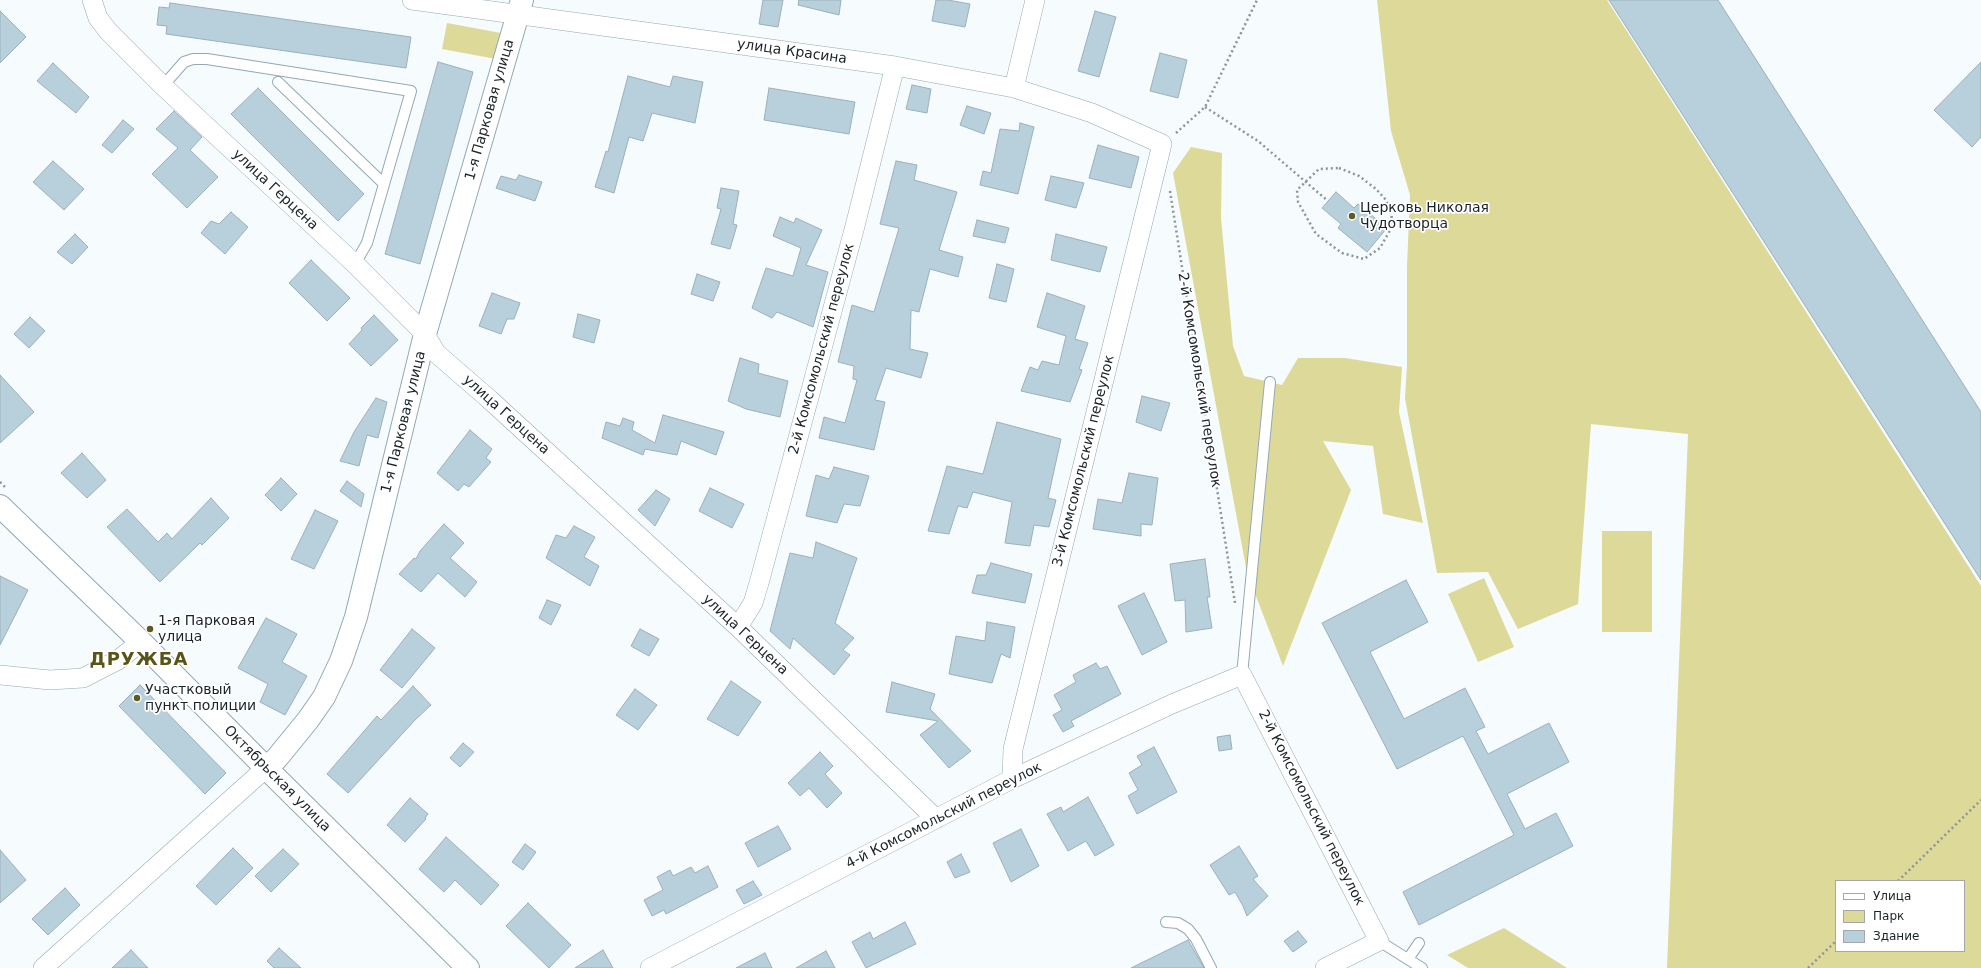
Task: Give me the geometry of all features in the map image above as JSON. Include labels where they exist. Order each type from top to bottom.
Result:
[{"type":"street","name":"улица Герцена","points":[[92,0],[98,18],[108,31],[163,86],[355,264],[425,334],[436,353],[489,399],[738,627],[936,819]]},
{"type":"street","name":"улица Красина","points":[[412,0],[520,7],[895,66],[1014,88],[1092,113],[1162,144]]},
{"type":"street","points":[[1014,88],[1035,0]]},
{"type":"street","name":"1-я Парковая улица","points":[[43,968],[277,758],[308,720],[324,697],[341,661],[356,617],[425,334],[520,7]]},
{"type":"street","name":"2-й Комсомольский переулок","points":[[738,627],[753,603],[759,583],[853,234],[895,66]]},
{"type":"street","name":"3-й Комсомольский переулок","points":[[1012,779],[1013,749],[1162,144]]},
{"type":"street","name":"Октябрьская улица","points":[[0,506],[141,642],[468,968]]},
{"type":"street","points":[[0,675],[50,680],[83,678],[118,660],[141,642]]},
{"type":"street","name":"2-й Комсомольский переулок","points":[[1242,675],[1379,941]]},
{"type":"street","name":"4-й Комсомольский переулок","points":[[650,968],[1012,779],[1172,704],[1242,675]]},
{"type":"street","points":[[1326,968],[1379,941]]},
{"type":"lane","points":[[163,86],[184,62],[193,59],[207,59],[411,91],[367,243],[355,264]]},
{"type":"lane","points":[[278,82],[384,184]]},
{"type":"lane","points":[[1242,675],[1270,382]]},
{"type":"lane","points":[[1166,922],[1178,923],[1188,929],[1196,938],[1211,968]]},
{"type":"lane","points":[[1379,941],[1422,968]]},
{"type":"lane","points":[[1408,959],[1419,943]]},
{"type":"path","points":[[1162,144],[1205,107],[1257,0]]},
{"type":"path","points":[[1205,107],[1258,141],[1328,201]]},
{"type":"path","points":[[1339,168],[1359,176],[1376,189],[1386,200],[1392,215],[1389,232],[1380,248],[1364,259],[1342,253],[1316,234],[1298,202],[1296,190],[1305,182],[1318,169],[1339,168]]},
{"type":"path","name":"2-й Комсомольский переулок","points":[[1168,183],[1235,608]]},
{"type":"path","points":[[1899,880],[1981,800]]},
{"type":"path","points":[[1808,968],[1835,942]]},
{"type":"green space","points":[[1377,0],[1607,0],[1981,586],[1981,968],[1667,968],[1688,434],[1591,424],[1578,604],[1518,629],[1488,572],[1437,573],[1405,398],[1407,365],[1407,267],[1410,195],[1391,131]]},
{"type":"green space","points":[[447,23],[501,33],[496,59],[442,49]]},
{"type":"green space","points":[[1191,147],[1222,153],[1221,218],[1233,346],[1244,376],[1282,385],[1298,358],[1345,358],[1402,367],[1399,412],[1423,523],[1383,514],[1373,446],[1323,441],[1351,490],[1283,666],[1247,573],[1173,173]]},
{"type":"green space","points":[[1602,531],[1652,531],[1652,632],[1602,632]]},
{"type":"green space","points":[[1484,578],[1514,647],[1478,662],[1448,594]]},
{"type":"green space","points":[[1504,928],[1567,968],[1468,968],[1447,955]]},
{"type":"building","points":[[763,0],[783,0],[778,27],[759,24]]},
{"type":"building","points":[[799,0],[841,0],[839,15],[798,5]]},
{"type":"building","points":[[936,0],[948,0],[970,4],[965,27],[932,21]]},
{"type":"building","points":[[1609,0],[1718,0],[1981,412],[1981,580]]},
{"type":"building","points":[[170,3],[411,37],[406,68],[166,34],[167,26],[157,25],[159,7],[169,8]]},
{"type":"building","points":[[0,11],[26,37],[0,63]]},
{"type":"building","points":[[1095,11],[1116,17],[1099,77],[1078,71]]},
{"type":"building","points":[[1160,53],[1187,60],[1178,98],[1150,91]]},
{"type":"building","points":[[438,62],[473,72],[420,264],[385,254]]},
{"type":"building","points":[[1981,62],[1981,137],[1972,147],[1934,110]]},
{"type":"building","points":[[53,63],[89,97],[76,113],[37,81]]},
{"type":"building","points":[[628,76],[670,87],[673,76],[703,82],[695,123],[652,113],[643,141],[629,137],[614,193],[595,187],[606,151],[608,152]]},
{"type":"building","points":[[912,85],[931,89],[927,113],[906,109]]},
{"type":"building","points":[[258,88],[364,194],[338,221],[231,114]]},
{"type":"building","points":[[769,88],[855,102],[849,134],[764,120]]},
{"type":"building","points":[[967,106],[991,113],[984,134],[960,125]]},
{"type":"building","points":[[174,111],[202,137],[190,150],[218,177],[187,208],[152,174],[178,148],[156,129]]},
{"type":"building","points":[[123,120],[134,129],[112,153],[102,145]]},
{"type":"building","points":[[1020,123],[1034,127],[1018,194],[980,185],[983,171],[991,173],[1000,129],[1019,131]]},
{"type":"building","points":[[1098,145],[1139,157],[1131,188],[1089,178]]},
{"type":"building","points":[[53,161],[84,189],[64,210],[33,182]]},
{"type":"building","points":[[896,161],[917,165],[914,180],[957,192],[939,250],[963,257],[958,277],[930,269],[919,312],[911,310],[910,349],[928,353],[921,378],[886,368],[875,400],[885,402],[874,450],[819,438],[824,417],[845,423],[857,380],[853,379],[854,366],[838,362],[852,305],[874,312],[899,228],[880,224]]},
{"type":"building","points":[[519,175],[542,182],[535,201],[496,188],[501,176],[516,180]]},
{"type":"building","points":[[1051,176],[1084,183],[1076,208],[1045,200]]},
{"type":"building","points":[[721,188],[739,191],[733,224],[737,225],[730,249],[711,244],[721,209],[717,208]]},
{"type":"building","name":"Церковь Николая Чудотворца","points":[[1336,192],[1354,208],[1358,204],[1387,228],[1367,252],[1338,228],[1341,224],[1322,208]]},
{"type":"building","points":[[231,212],[248,227],[225,254],[201,233],[211,221],[219,224]]},
{"type":"building","points":[[780,217],[794,223],[796,218],[822,230],[806,265],[828,272],[813,327],[777,312],[772,318],[752,308],[766,268],[793,276],[801,248],[773,236]]},
{"type":"building","points":[[977,220],[1009,228],[1005,243],[973,236]]},
{"type":"building","points":[[75,234],[88,247],[72,264],[57,252]]},
{"type":"building","points":[[1056,234],[1107,247],[1100,272],[1051,260]]},
{"type":"building","points":[[311,260],[350,298],[327,321],[289,283]]},
{"type":"building","points":[[997,264],[1014,269],[1006,302],[989,298]]},
{"type":"building","points":[[697,274],[720,282],[713,301],[691,294]]},
{"type":"building","points":[[492,293],[520,303],[514,319],[507,319],[501,334],[479,326]]},
{"type":"building","points":[[1047,293],[1085,306],[1075,339],[1088,343],[1079,369],[1082,370],[1070,402],[1021,391],[1030,367],[1038,370],[1042,361],[1059,365],[1066,336],[1037,327]]},
{"type":"building","points":[[578,314],[600,320],[594,343],[573,337]]},
{"type":"building","points":[[374,315],[398,340],[371,366],[349,344],[362,330],[361,328]]},
{"type":"building","points":[[30,317],[45,331],[29,348],[14,334]]},
{"type":"building","points":[[740,358],[759,364],[758,373],[788,381],[780,417],[746,409],[728,401]]},
{"type":"building","points":[[0,375],[34,412],[0,443]]},
{"type":"building","points":[[1142,396],[1170,403],[1161,431],[1136,422]]},
{"type":"building","points":[[376,398],[387,402],[378,438],[367,435],[359,466],[340,461],[354,432]]},
{"type":"building","points":[[663,415],[724,432],[716,455],[681,441],[677,455],[645,449],[643,455],[602,438],[606,422],[620,426],[623,418],[634,422],[632,430],[655,443]]},
{"type":"building","points":[[997,422],[1061,439],[1048,498],[1056,500],[1049,527],[1034,525],[1030,546],[1005,543],[1012,502],[973,492],[967,508],[958,506],[949,534],[928,531],[947,466],[983,474]]},
{"type":"building","points":[[470,430],[492,449],[486,458],[491,462],[469,487],[464,484],[458,491],[437,473]]},
{"type":"building","points":[[82,453],[106,480],[87,498],[61,473]]},
{"type":"building","points":[[834,467],[869,476],[860,506],[844,504],[837,523],[806,516],[816,475],[829,479]]},
{"type":"building","points":[[1129,473],[1158,478],[1152,525],[1141,524],[1141,536],[1093,529],[1098,499],[1122,503]]},
{"type":"building","points":[[281,478],[297,494],[281,511],[265,495]]},
{"type":"building","points":[[347,481],[364,494],[361,507],[340,491]]},
{"type":"building","points":[[710,488],[744,504],[732,528],[699,511]]},
{"type":"building","points":[[656,490],[670,499],[655,526],[638,510]]},
{"type":"building","points":[[211,498],[229,518],[202,545],[200,543],[160,582],[107,527],[127,509],[158,542],[167,533],[172,539]]},
{"type":"building","points":[[315,510],[338,521],[314,569],[291,559]]},
{"type":"building","points":[[444,524],[464,543],[450,558],[477,582],[465,597],[438,573],[421,592],[399,574],[414,558],[416,559],[420,551]]},
{"type":"building","points":[[574,526],[595,537],[584,557],[599,566],[590,586],[546,558],[556,535],[566,538]]},
{"type":"building","points":[[816,542],[857,558],[835,623],[854,638],[843,650],[850,655],[834,675],[793,638],[790,649],[770,631],[790,553],[813,558]]},
{"type":"building","points":[[1205,559],[1210,597],[1207,597],[1212,628],[1186,632],[1185,600],[1175,601],[1170,564]]},
{"type":"building","points":[[991,563],[1032,574],[1025,603],[972,593],[977,575],[986,575]]},
{"type":"building","points":[[0,576],[28,590],[0,645]]},
{"type":"building","points":[[1406,580],[1428,622],[1370,652],[1404,719],[1465,688],[1485,727],[1476,731],[1488,754],[1549,723],[1569,762],[1507,794],[1525,829],[1556,813],[1573,846],[1419,925],[1403,892],[1514,835],[1463,736],[1397,769],[1322,623]]},
{"type":"building","points":[[1144,593],[1167,642],[1142,655],[1118,606]]},
{"type":"building","points":[[547,600],[561,605],[551,625],[539,618]]},
{"type":"building","points":[[266,618],[297,634],[282,662],[307,676],[285,715],[260,702],[268,684],[238,668]]},
{"type":"building","points":[[987,622],[1015,627],[1010,658],[1001,654],[992,683],[949,674],[956,636],[985,641]]},
{"type":"building","points":[[412,629],[435,648],[402,688],[380,670]]},
{"type":"building","points":[[640,629],[659,639],[649,656],[631,646]]},
{"type":"building","points":[[1096,663],[1100,669],[1107,666],[1121,694],[1071,721],[1074,726],[1063,732],[1053,715],[1062,710],[1054,695],[1076,682],[1073,675]]},
{"type":"building","points":[[731,681],[761,702],[738,736],[707,719]]},
{"type":"building","points":[[892,682],[935,694],[930,709],[971,751],[949,768],[920,735],[938,721],[886,712]]},
{"type":"building","points":[[140,685],[226,773],[205,794],[119,706]]},
{"type":"building","points":[[413,686],[431,705],[415,720],[348,793],[327,774],[377,716],[381,720]]},
{"type":"building","points":[[635,689],[657,705],[638,730],[616,715]]},
{"type":"building","points":[[1230,735],[1232,749],[1219,751],[1217,737]]},
{"type":"building","points":[[463,743],[474,752],[460,767],[450,758]]},
{"type":"building","points":[[1154,747],[1177,792],[1137,814],[1128,796],[1138,790],[1129,773],[1142,765],[1137,756]]},
{"type":"building","points":[[820,752],[833,766],[825,774],[842,793],[827,808],[809,788],[800,796],[788,783]]},
{"type":"building","points":[[1088,797],[1114,845],[1095,856],[1086,841],[1068,851],[1047,814],[1061,807],[1063,812]]},
{"type":"building","points":[[410,798],[428,814],[425,818],[426,819],[405,842],[387,825]]},
{"type":"building","points":[[778,826],[791,849],[758,867],[745,843]]},
{"type":"building","points":[[1021,829],[1039,866],[1011,882],[993,843]]},
{"type":"building","points":[[446,837],[499,885],[481,905],[455,880],[444,892],[419,869]]},
{"type":"building","points":[[525,844],[536,852],[523,870],[512,862]]},
{"type":"building","points":[[1239,846],[1258,876],[1253,879],[1268,896],[1247,916],[1235,892],[1229,895],[1210,865]]},
{"type":"building","points":[[233,848],[253,868],[216,905],[196,886]]},
{"type":"building","points":[[283,849],[299,864],[271,892],[255,876]]},
{"type":"building","points":[[0,850],[26,880],[0,903]]},
{"type":"building","points":[[961,854],[970,872],[955,878],[947,862]]},
{"type":"building","points":[[708,866],[718,887],[666,914],[664,910],[652,916],[644,900],[663,890],[657,877],[670,870],[673,876],[691,867],[695,873]]},
{"type":"building","points":[[753,881],[762,895],[744,904],[736,890]]},
{"type":"building","points":[[65,888],[80,905],[48,935],[32,919]]},
{"type":"building","points":[[528,903],[571,945],[549,968],[506,926]]},
{"type":"building","points":[[905,922],[916,944],[866,968],[852,942],[870,932],[873,939]]},
{"type":"building","points":[[1298,931],[1307,942],[1293,952],[1284,941]]},
{"type":"building","points":[[1188,940],[1204,968],[1131,968]]},
{"type":"building","points":[[279,948],[301,968],[274,968],[267,961]]},
{"type":"building","points":[[131,950],[148,968],[112,968]]},
{"type":"building","points":[[603,950],[613,968],[575,968]]},
{"type":"building","points":[[826,951],[835,968],[796,968]]},
{"type":"building","points":[[765,953],[772,968],[736,968]]},
{"type":"place","name":"Церковь Николая Чудотворца","points":[[1352,216]]},
{"type":"place","name":"1-я Парковая улица","points":[[150,629]]},
{"type":"place","name":"Участковый пункт полиции","points":[[137,698]]},
{"type":"district","name":"ДРУЖБА","points":[[139,660]]}]
